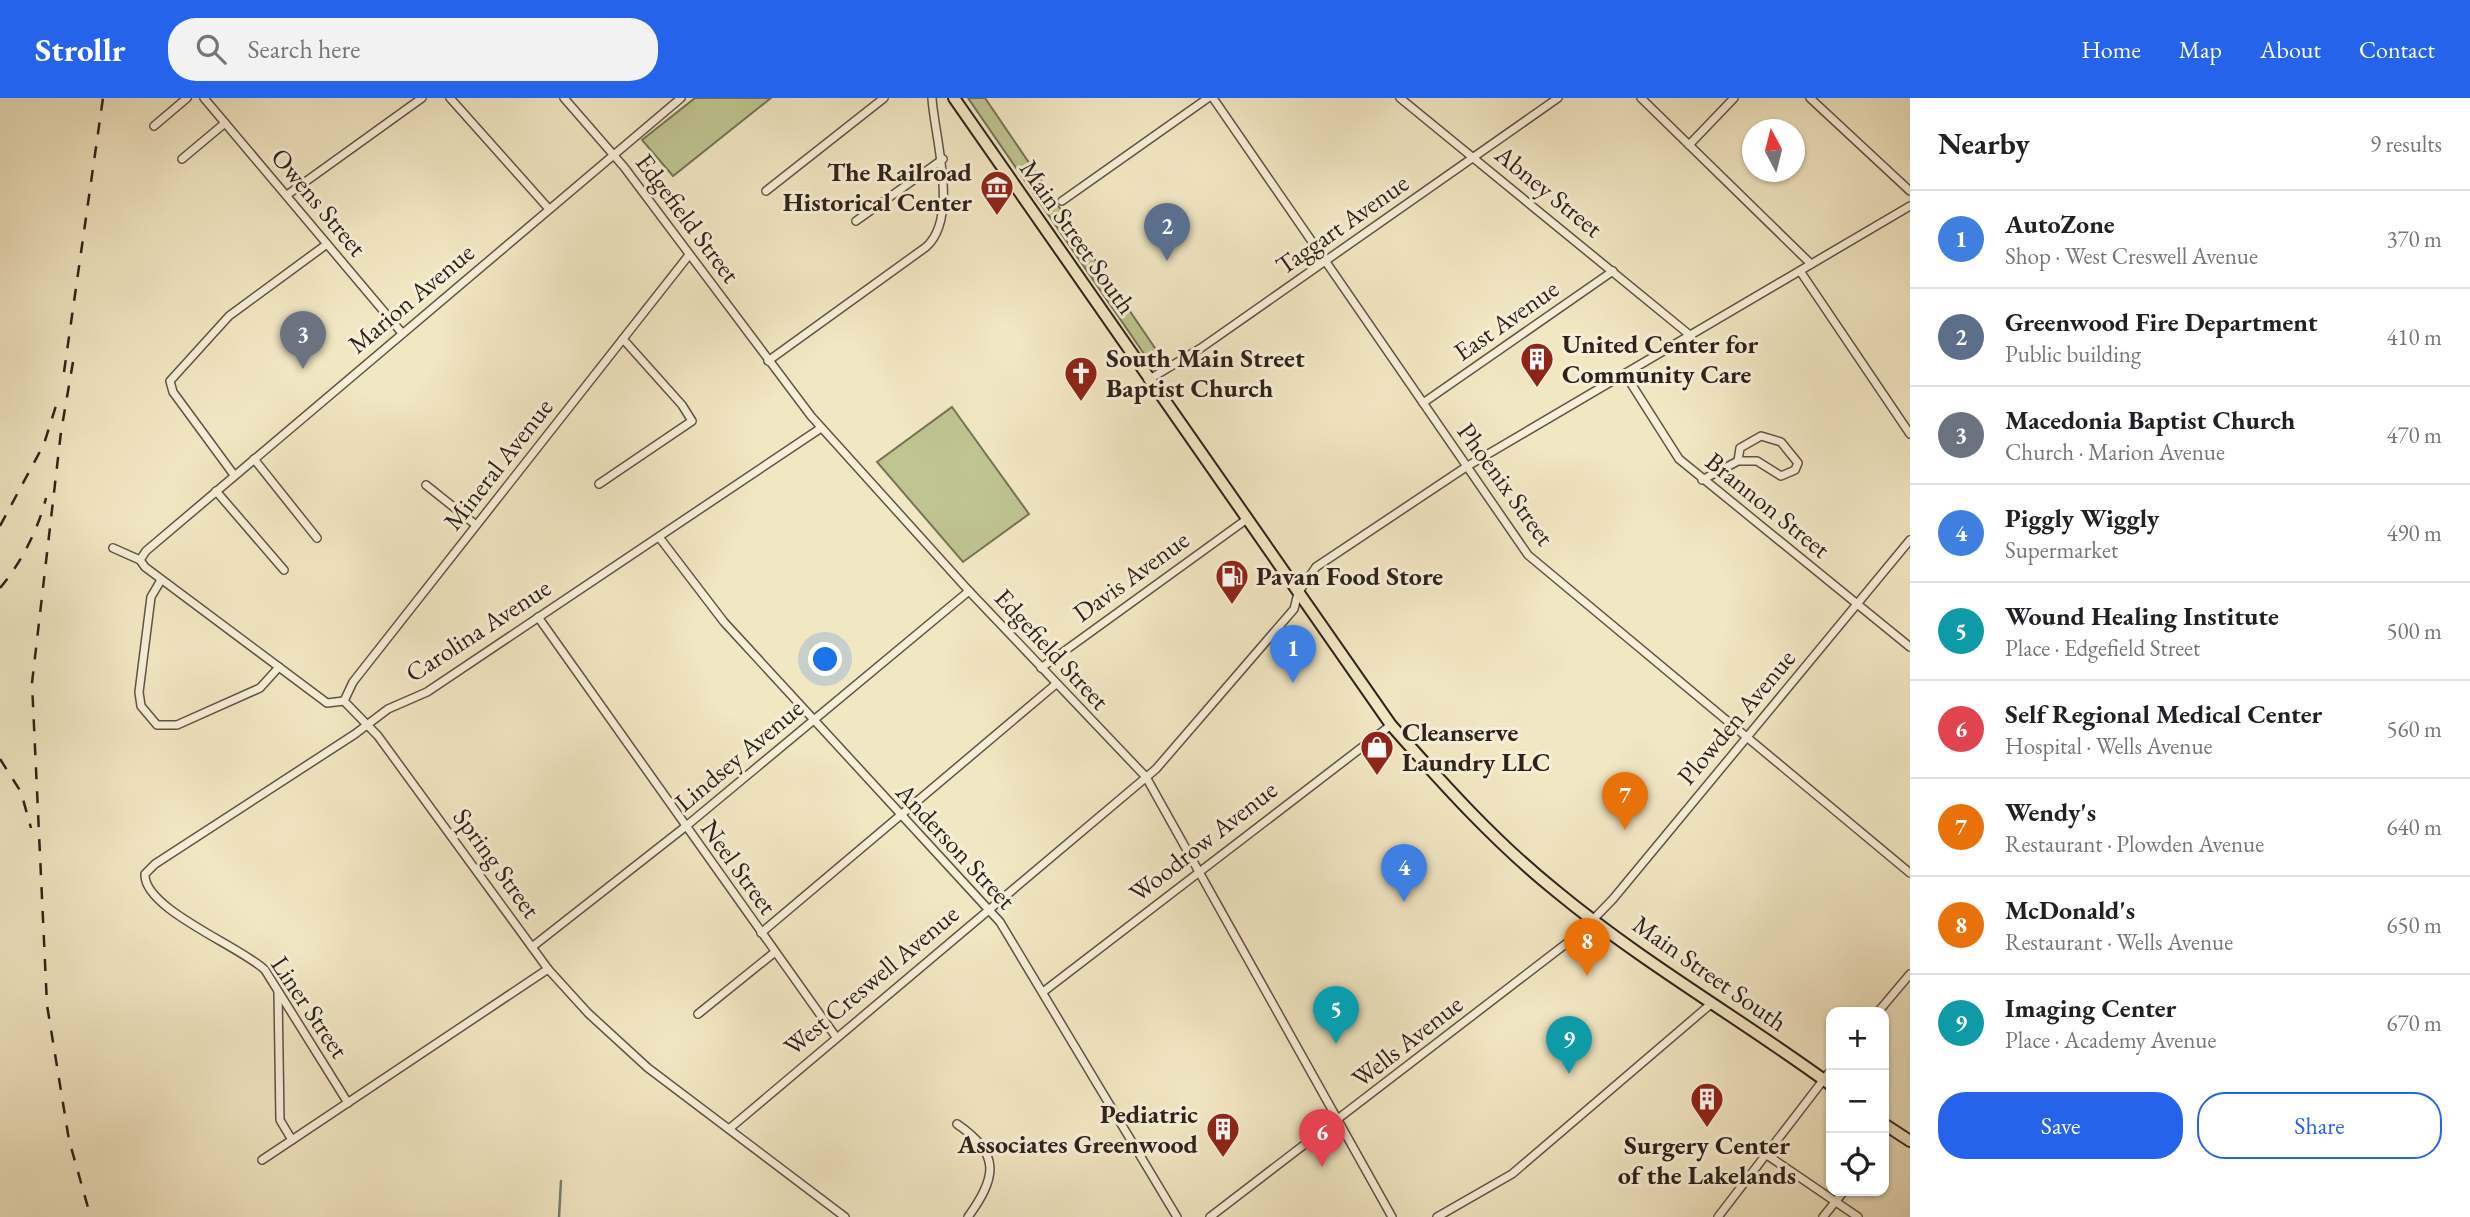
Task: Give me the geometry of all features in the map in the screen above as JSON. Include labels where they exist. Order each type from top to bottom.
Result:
[{"type":"main road","name":"Main Street South","points":[[954,98],[1391,725],[1500,842],[1593,920],[1712,1003],[1826,1077]]},
{"type":"main road","points":[[1889,1129],[1910,1141]]},
{"type":"street","points":[[153,126],[187,98]]},
{"type":"street","name":"Owens Street","points":[[204,98],[402,333]]},
{"type":"street","points":[[405,98],[411,106]]},
{"type":"street","points":[[287,195],[422,98]]},
{"type":"street","points":[[450,98],[549,209]]},
{"type":"street","name":"Edgefield Street","points":[[564,98],[614,155],[821,428],[969,591],[1146,777],[1392,1217]]},
{"type":"street","name":"Marion Avenue","points":[[140,560],[146,551],[234,475],[681,98]]},
{"type":"street","points":[[766,191],[884,98]]},
{"type":"street","points":[[768,361],[930,243],[938,227],[943,159],[932,98]]},
{"type":"street","points":[[1062,201],[1210,98]]},
{"type":"street","name":"Phoenix Street","points":[[1210,98],[1519,543],[1538,565],[1910,873]]},
{"type":"street","name":"Abney Street","points":[[1400,98],[1690,336]]},
{"type":"street","name":"Taggart Avenue","points":[[1149,380],[1201,348],[1558,98]]},
{"type":"street","points":[[1641,98],[1811,264]]},
{"type":"street","points":[[1689,145],[1734,98]]},
{"type":"street","points":[[1810,98],[1910,191]]},
{"type":"street","points":[[182,159],[225,123]]},
{"type":"street","points":[[856,221],[943,159]]},
{"type":"street","name":"West Creswell Avenue","points":[[729,1129],[1146,777],[1294,609],[1298,593],[1316,567],[1466,467],[1910,206]]},
{"type":"street","points":[[234,475],[169,385],[172,377],[229,316],[327,244]]},
{"type":"street","name":"Mineral Avenue","points":[[344,701],[353,682],[689,255]]},
{"type":"street","name":"East Avenue","points":[[1423,403],[1613,271]]},
{"type":"street","points":[[1800,271],[1910,434]]},
{"type":"street","points":[[599,484],[692,421],[682,405],[623,339]]},
{"type":"street","name":"Brannon Street","points":[[1625,374],[1667,444],[1702,480],[1910,648]]},
{"type":"street","name":"Carolina Avenue","points":[[155,864],[388,709],[427,692],[821,428]]},
{"type":"street","points":[[1702,480],[1738,461],[1757,461],[1781,475],[1795,470],[1798,463],[1781,442],[1761,436],[1740,448],[1738,461]]},
{"type":"street","points":[[254,459],[317,538]]},
{"type":"street","points":[[426,485],[476,526]]},
{"type":"street","points":[[216,491],[284,569]]},
{"type":"street","name":"Davis Avenue","points":[[1041,668],[1247,519]]},
{"type":"street","name":"Anderson Street","points":[[659,537],[723,622],[1005,930],[1177,1217]]},
{"type":"street","name":"Plowden Avenue","points":[[1593,920],[1910,540]]},
{"type":"street","name":"Spring Street","points":[[113,548],[140,560],[161,580],[327,703],[344,701],[368,724],[548,969],[622,1047],[845,1217]]},
{"type":"street","points":[[161,580],[151,597],[139,692],[141,706],[157,725],[177,725],[260,688],[279,667]]},
{"type":"street","name":"Lindsey Avenue","points":[[532,947],[685,827],[969,591]]},
{"type":"street","name":"Neel Street","points":[[538,617],[836,1037]]},
{"type":"street","points":[[761,933],[1056,684]]},
{"type":"street","name":"Woodrow Avenue","points":[[1043,992],[1391,725]]},
{"type":"street","name":"Liner Street","points":[[155,864],[144,879],[158,898],[197,928],[256,961],[348,1103]]},
{"type":"street","name":"Wells Avenue","points":[[1210,1217],[1580,933],[1593,920]]},
{"type":"street","points":[[698,1014],[775,952]]},
{"type":"street","points":[[262,1160],[548,969]]},
{"type":"street","points":[[1882,1007],[1910,974]]},
{"type":"street","points":[[278,992],[280,1120],[292,1140]]},
{"type":"street","points":[[1437,1217],[1512,1174],[1712,1003]]},
{"type":"street","points":[[1718,1217],[1826,1083]]},
{"type":"street","points":[[957,1124],[978,1140],[990,1171],[989,1185],[968,1217]]},
{"type":"street","points":[[1767,1155],[1858,1217]]},
{"type":"street","points":[[1823,1217],[1840,1196]]},
{"type":"green space","points":[[695,98],[771,98],[673,176],[642,140]]},
{"type":"green space","points":[[968,98],[985,98],[1159,354],[1157,363],[1151,364]]},
{"type":"green space","points":[[952,407],[1029,514],[963,562],[877,462]]},
{"type":"waterway","points":[[559,1217],[561,1181]]},
{"type":"railway","points":[[64,372],[103,98]]},
{"type":"railway","points":[[73,362],[61,432],[32,683],[47,1005],[69,1140],[89,1211]]},
{"type":"railway","points":[[0,526],[44,444],[59,396]]},
{"type":"railway","points":[[0,588],[28,546],[46,498]]},
{"type":"railway","points":[[0,759],[21,792],[31,828]]},
{"type":"place","name":"The Railroad Historical Center","points":[[997,217]]},
{"type":"place","name":"Greenwood Fire Department","points":[[1167,261]]},
{"type":"place","name":"Macedonia Baptist Church","points":[[303,369]]},
{"type":"place","name":"United Center for Community Care","points":[[1537,389]]},
{"type":"place","name":"South Main Street Baptist Church","points":[[1081,403]]},
{"type":"place","name":"Pavan Food Store","points":[[1232,606]]},
{"type":"place","name":"AutoZone","points":[[1293,683]]},
{"type":"place","name":"Cleanserve Laundry LLC","points":[[1377,777]]},
{"type":"place","name":"Wendy's","points":[[1625,830]]},
{"type":"place","name":"Piggly Wiggly","points":[[1404,902]]},
{"type":"place","name":"McDonald's","points":[[1587,976]]},
{"type":"place","name":"Wound Healing Institute","points":[[1336,1044]]},
{"type":"place","name":"Imaging Center","points":[[1569,1074]]},
{"type":"place","name":"Surgery Center of the Lakelands","points":[[1707,1129]]},
{"type":"place","name":"Pediatric Associates Greenwood","points":[[1223,1159]]},
{"type":"place","name":"Self Regional Medical Center","points":[[1322,1167]]}]
